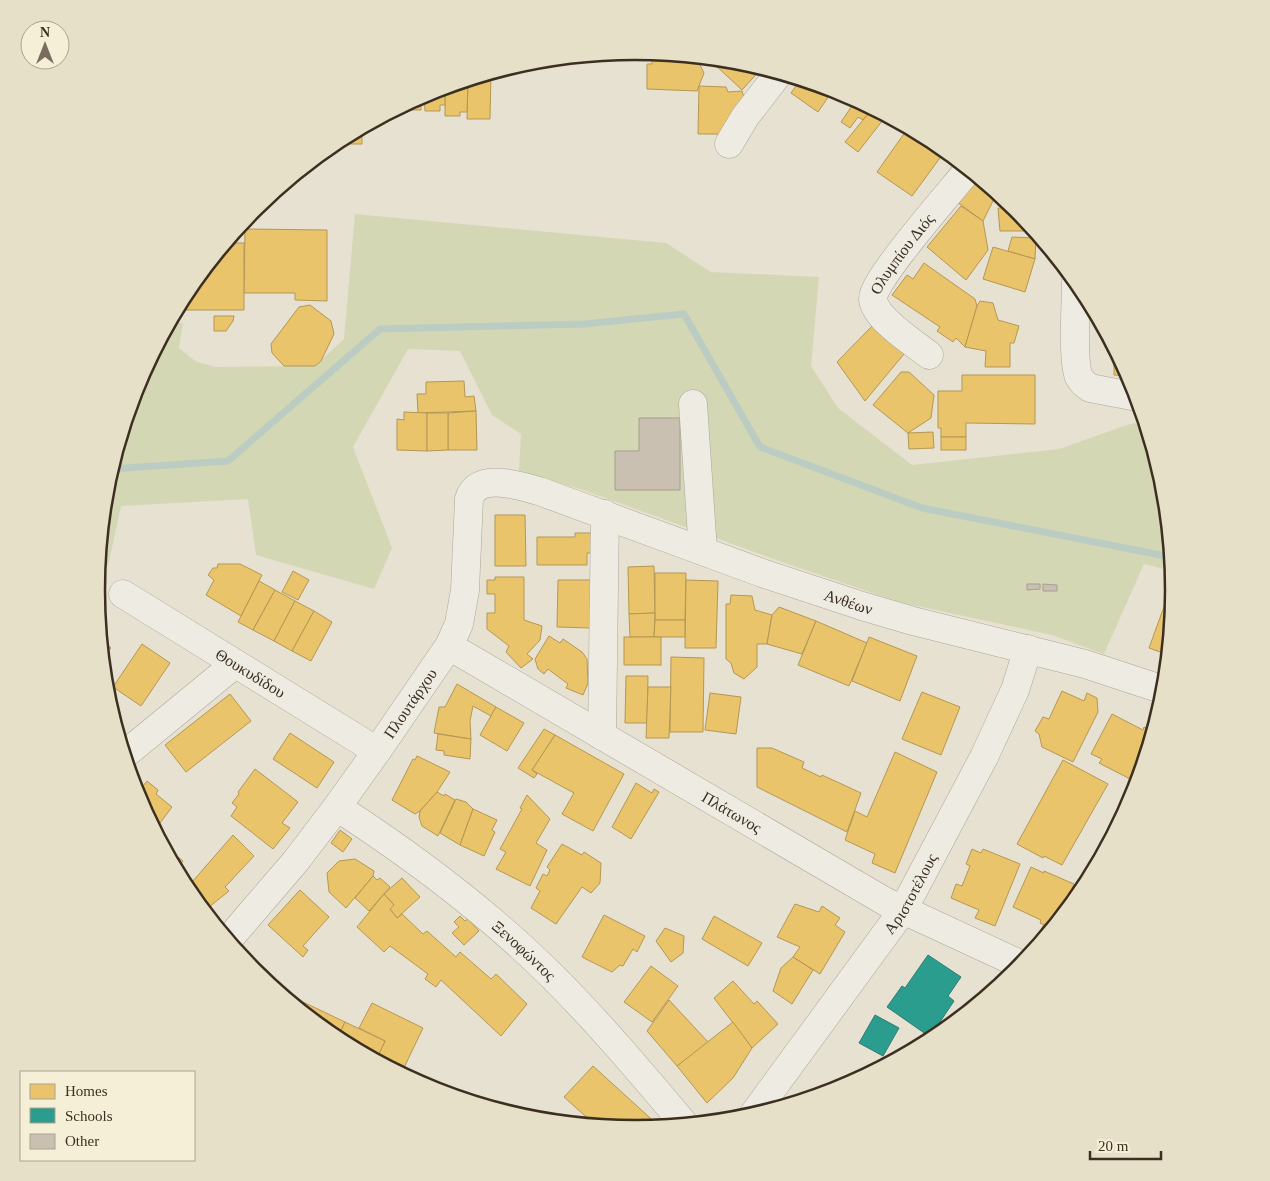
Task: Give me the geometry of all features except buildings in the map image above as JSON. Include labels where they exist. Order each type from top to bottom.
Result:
[{"type":"street","points":[[729,144],[745,117],[775,79]]},
{"type":"street","name":"Ολυμπίου Διός","points":[[929,355],[877,312],[873,296],[876,286],[893,263],[964,175]]},
{"type":"street","points":[[1076,296],[1076,362],[1079,377],[1090,388],[1128,395]]},
{"type":"street","points":[[693,404],[703,551]]},
{"type":"street","name":"Πλουτάρχου","points":[[232,935],[295,862],[337,807],[449,646],[459,624],[465,590],[468,502],[471,492],[482,485],[495,482],[540,491]]},
{"type":"street","name":"Ανθέων","points":[[540,491],[703,551],[862,606],[1085,664],[1156,687]]},
{"type":"street","points":[[602,736],[605,514]]},
{"type":"street","name":"Θουκυδίδου","points":[[123,594],[377,751]]},
{"type":"street","name":"Πλάτωνος","points":[[449,646],[833,871],[903,910],[1014,961]]},
{"type":"street","name":"Αριστοτέλους","points":[[760,1106],[903,910],[984,757],[1015,690],[1028,649]]},
{"type":"street","points":[[130,750],[235,664]]},
{"type":"street","name":"Ξενοφώντος","points":[[337,807],[419,863],[523,948],[588,1014],[679,1119]]},
{"type":"green space","points":[[355,214],[666,243],[711,272],[819,277],[811,366],[838,408],[912,465],[1059,449],[1138,422],[1155,487],[1161,521],[1165,569],[1144,564],[1104,654],[1052,635],[899,602],[586,491],[519,471],[521,434],[492,415],[460,351],[408,349],[353,447],[392,548],[374,589],[256,555],[248,499],[121,506],[108,566],[106,566],[109,521],[123,453],[145,387],[178,323],[183,323],[179,348],[195,361],[215,367],[315,366],[344,339]]},
{"type":"waterway","points":[[119,468],[228,461],[380,329],[584,324],[684,314],[760,447],[922,508],[1164,556]]}]
